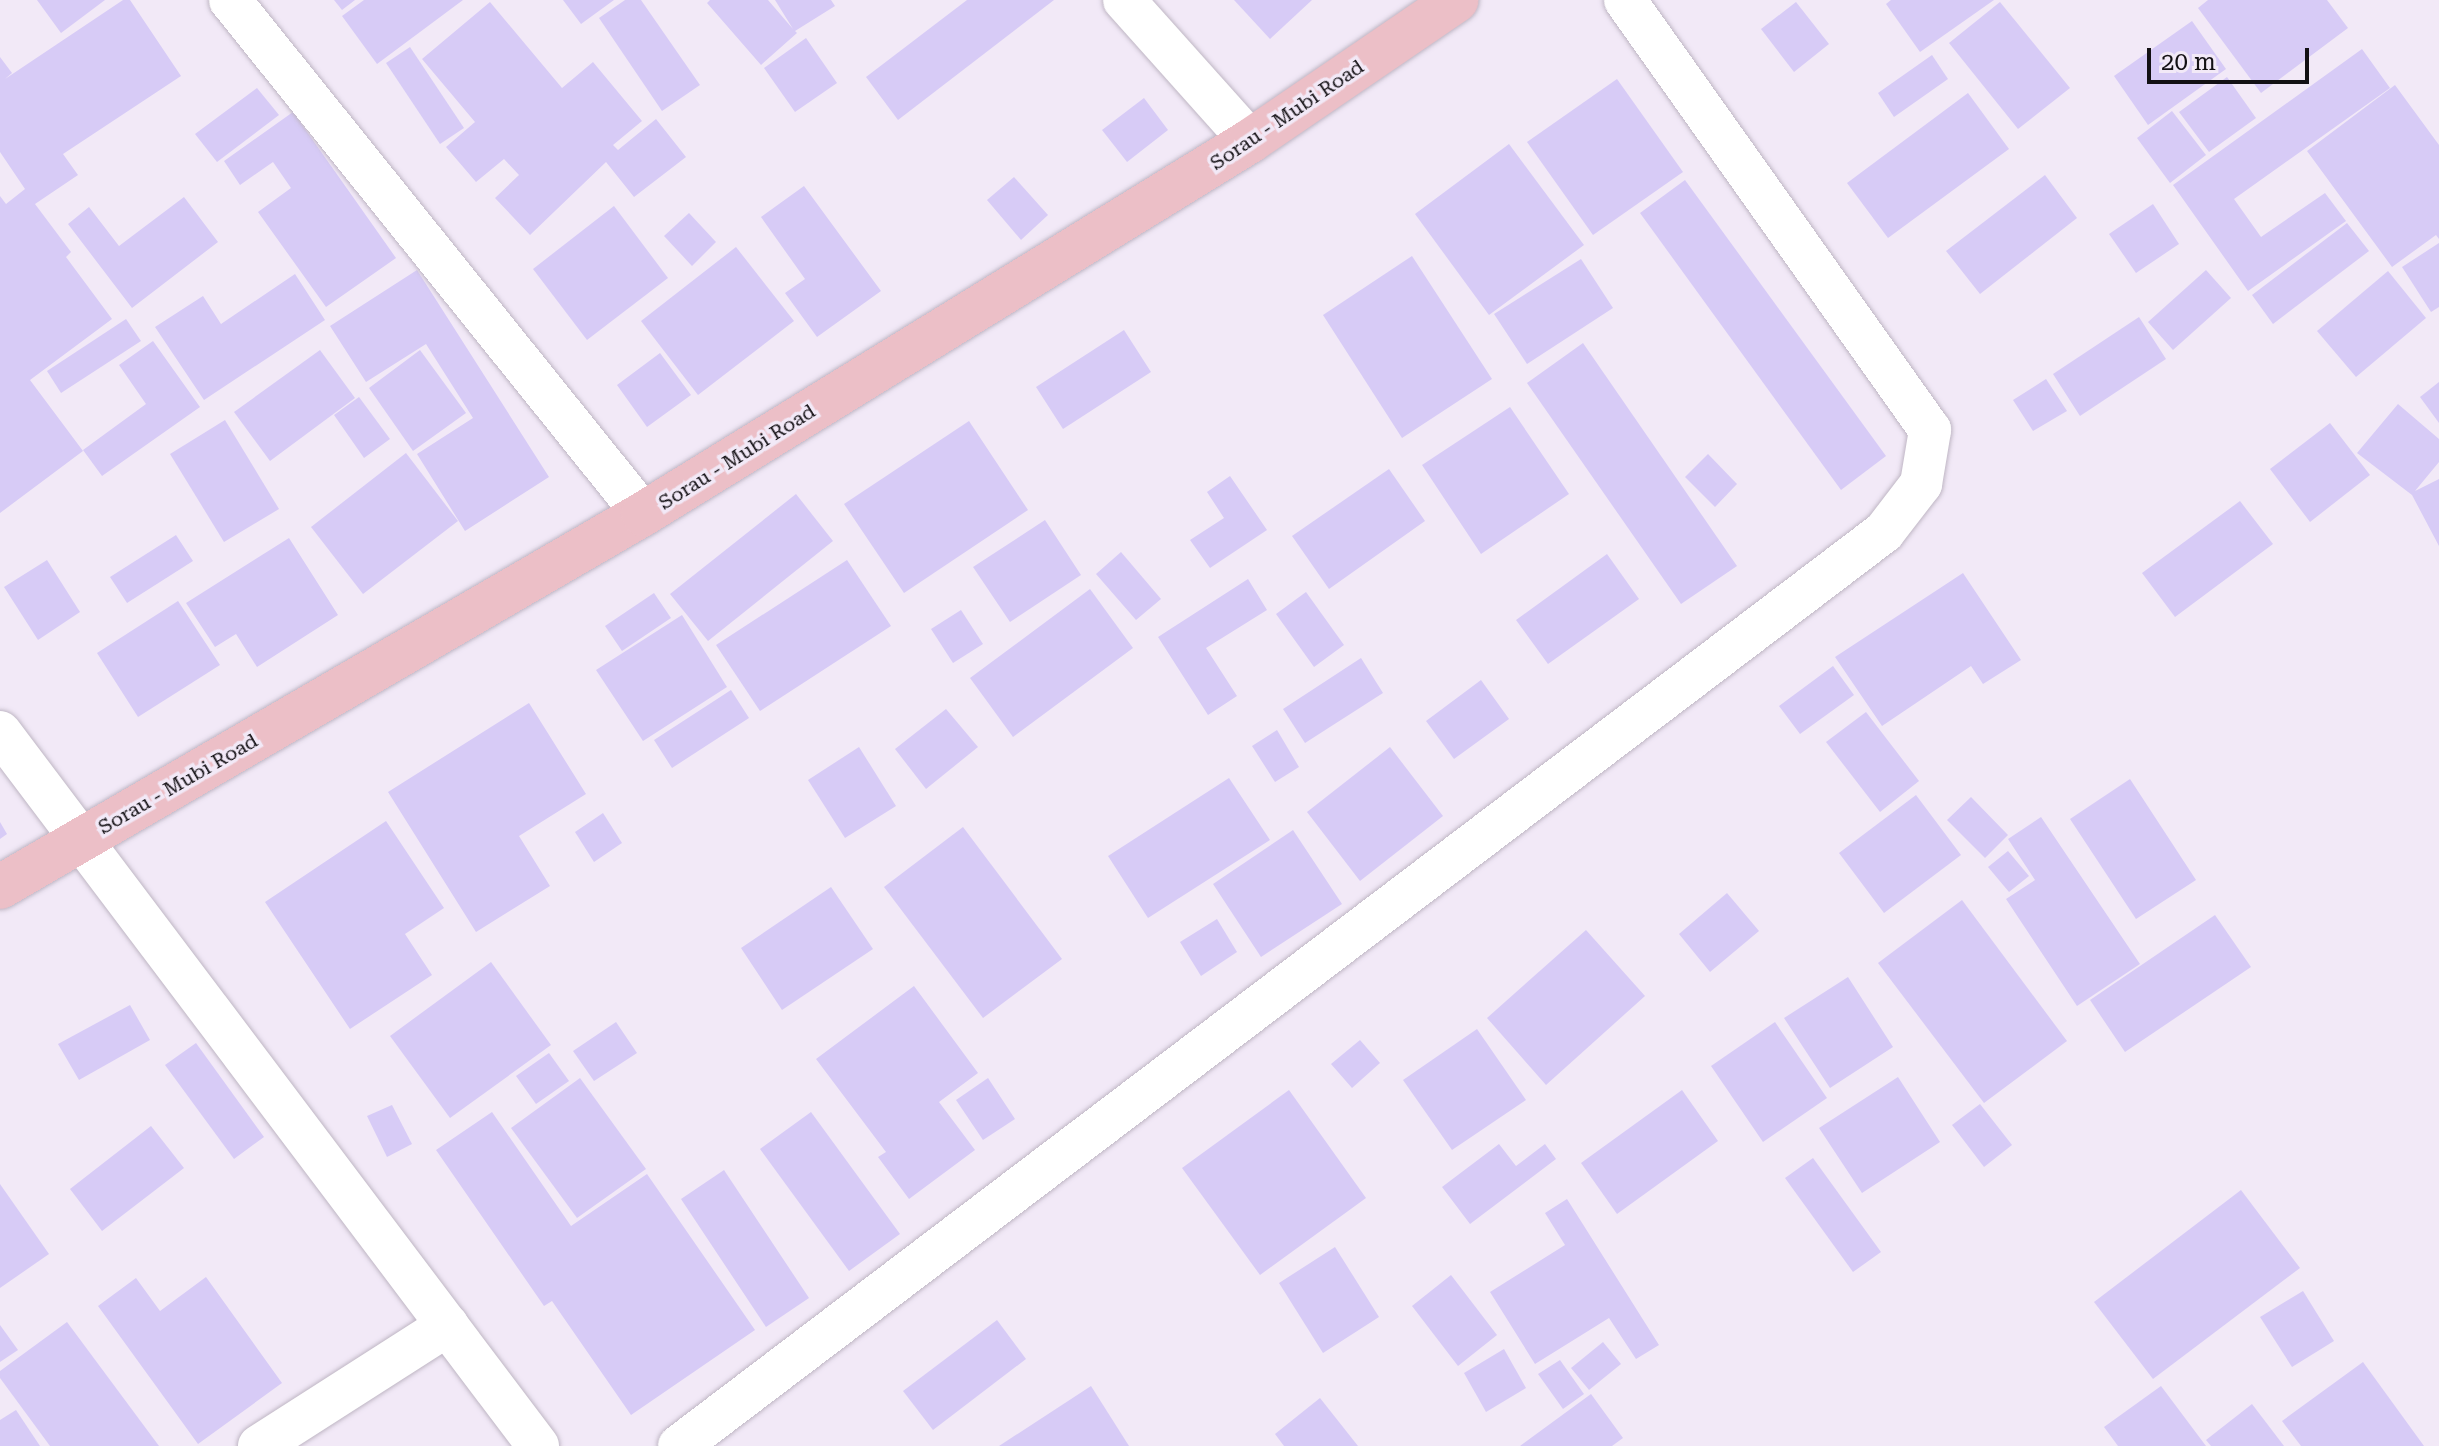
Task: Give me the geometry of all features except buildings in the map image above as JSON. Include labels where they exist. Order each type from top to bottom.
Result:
[{"type":"main road","name":"Sorau - Mubi Road","points":[[0,887],[643,514],[1250,141],[1457,0]]},
{"type":"street","points":[[230,0],[643,514]]},
{"type":"street","points":[[1124,0],[1250,141]]},
{"type":"street","points":[[679,1446],[1884,532],[1921,484],[1930,430],[1625,0]]},
{"type":"street","points":[[0,732],[538,1446]]},
{"type":"street","points":[[259,1446],[448,1325]]}]
